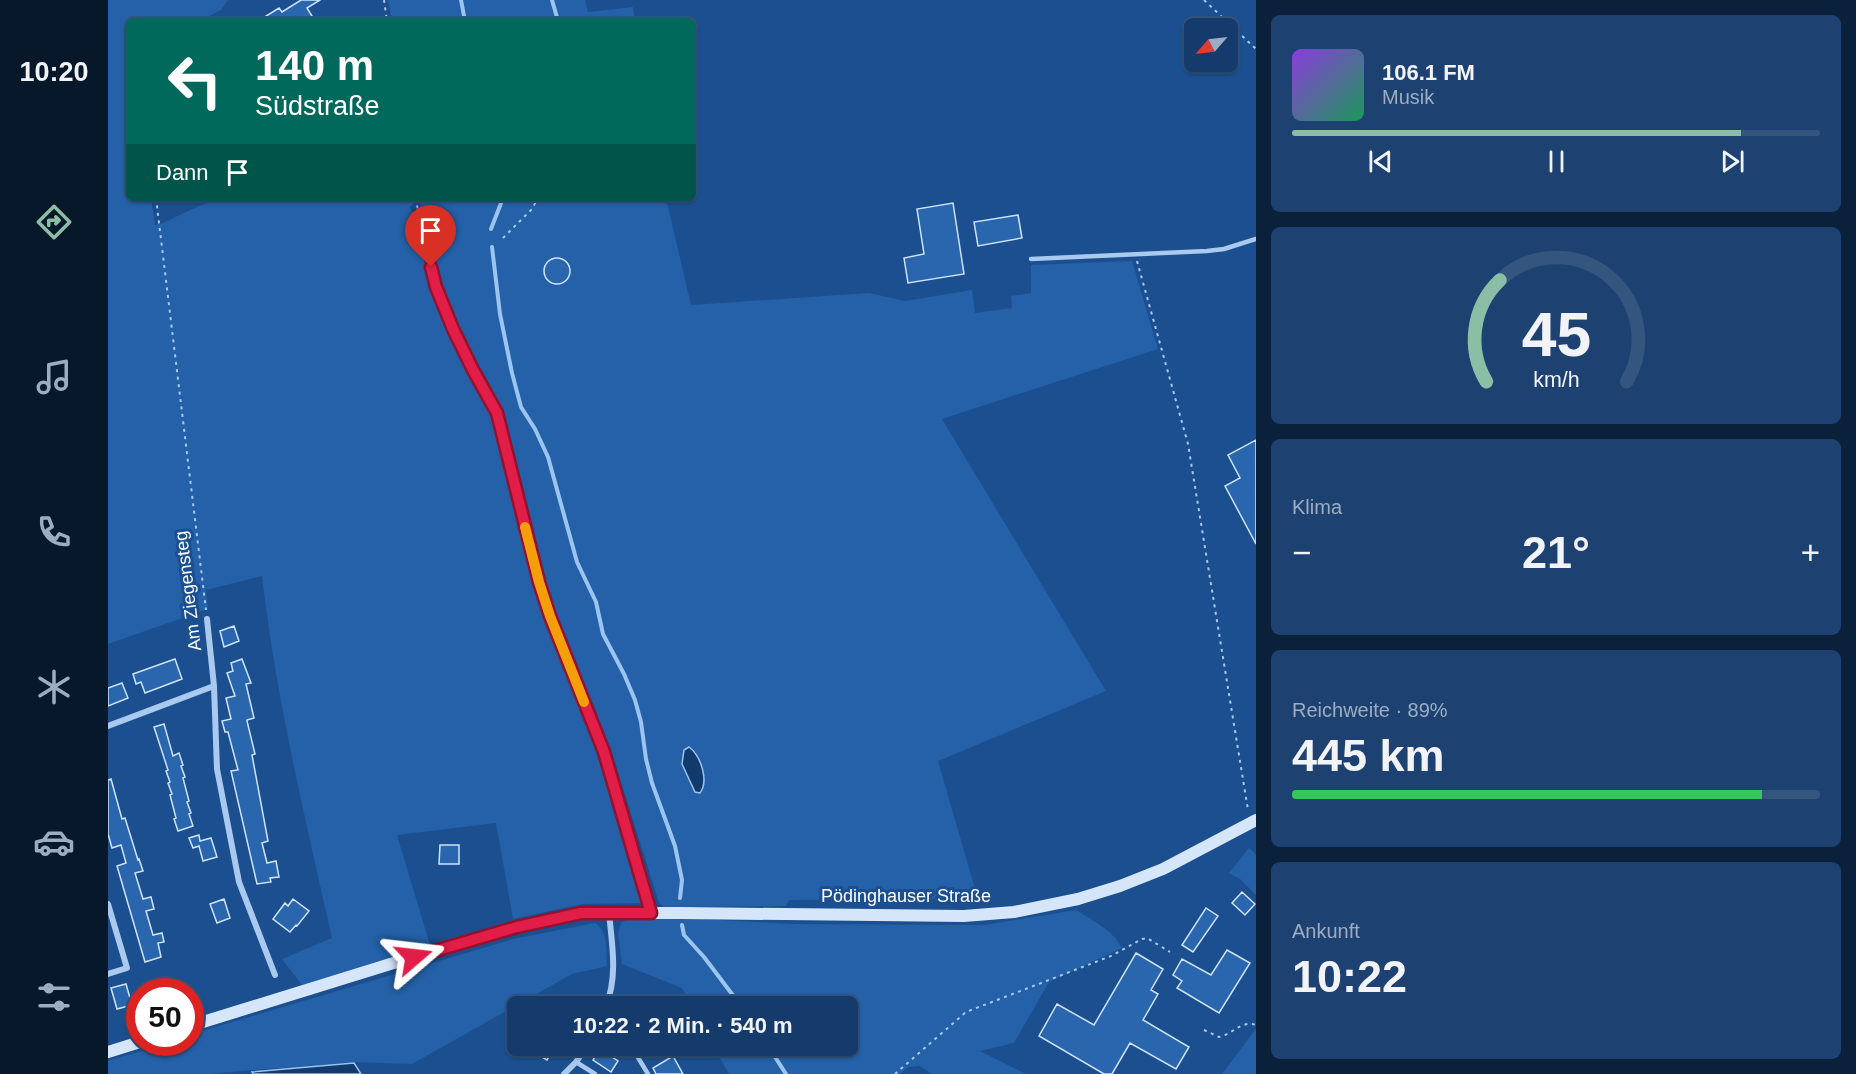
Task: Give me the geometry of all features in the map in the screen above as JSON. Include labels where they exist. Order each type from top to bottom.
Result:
[{"type":"main road","name":"Pödinghauser Straße","points":[[204,1022],[447,946],[581,913],[964,916],[1014,912],[1120,886],[1163,868],[1253,822]]},
{"type":"main road","points":[[108,1052],[126,1046]]},
{"type":"street","points":[[425,247],[436,287],[453,329],[497,413],[539,582],[550,616],[604,752],[651,913]]},
{"type":"street","name":"Am Ziegensteg","points":[[207,619],[214,686],[217,769],[239,882],[275,975]]},
{"type":"street","points":[[108,726],[214,686]]},
{"type":"street","points":[[108,904],[127,968],[108,974]]},
{"type":"street","points":[[609,913],[614,959],[613,982],[609,996]]},
{"type":"street","points":[[564,1074],[580,1056]]},
{"type":"lane","points":[[1031,259],[1224,249],[1256,239]]},
{"type":"lane","points":[[637,1056],[648,1074]]},
{"type":"lane","points":[[576,1062],[595,1074]]},
{"type":"path","points":[[384,0],[387,18]]},
{"type":"path","points":[[1204,0],[1256,49]]},
{"type":"path","name":"Am Ziegensteg","points":[[156,201],[207,619]]},
{"type":"path","points":[[417,201],[425,247]]},
{"type":"path","points":[[425,247],[435,201]]},
{"type":"path","points":[[503,238],[532,209],[536,201]]},
{"type":"path","points":[[1135,255],[1188,444],[1253,822]]},
{"type":"path","points":[[895,1074],[966,1012],[1111,956],[1142,939],[1147,938],[1170,952]]},
{"type":"path","points":[[1204,1030],[1219,1037],[1244,1023],[1256,1024]]},
{"type":"shaded area","points":[[108,0],[228,0],[221,10],[206,18],[126,18],[126,201],[151,201],[155,225],[213,201],[412,201],[413,205],[410,206],[429,281],[446,327],[490,413],[535,583],[552,637],[602,754],[643,897],[640,903],[583,904],[513,919],[496,823],[397,835],[430,945],[302,985],[282,959],[332,938],[283,713],[262,576],[206,590],[208,609],[108,644]]},
{"type":"shaded area","points":[[388,0],[585,0],[588,12],[633,7],[635,18],[391,18]]},
{"type":"shaded area","points":[[420,201],[667,201],[691,305],[869,293],[905,301],[972,290],[975,313],[1012,308],[1011,296],[1031,293],[1031,265],[1132,261],[1158,349],[942,419],[1106,691],[938,761],[978,899],[789,900],[786,906],[664,907],[659,903],[611,750],[553,613],[501,413],[458,327],[442,287],[434,261],[435,254],[440,248],[438,237],[427,233],[421,217]]},
{"type":"shaded area","points":[[689,747],[697,756],[704,776],[700,793],[695,792],[682,764],[684,750]]},
{"type":"shaded area","points":[[1249,848],[1256,855],[1256,895],[1240,879],[1229,873]]},
{"type":"shaded area","points":[[1076,910],[1108,931],[1122,948],[1049,982],[1014,1043],[980,1051],[1026,1074],[932,1074],[920,1066],[908,1067],[900,1074],[729,1074],[719,1056],[858,1056],[858,996],[686,996],[682,988],[622,964],[618,933],[621,923],[630,918],[683,918],[794,924],[984,925]]},
{"type":"shaded area","points":[[595,923],[603,931],[605,937],[607,966],[572,974],[533,996],[507,996],[507,1011],[412,1064],[355,1062],[210,1074],[108,1074],[108,1061],[126,1056],[204,1056],[204,1030],[513,939]]},
{"type":"shaded area","points":[[1256,1029],[1256,1074],[1222,1074]]},
{"type":"shaded area","points":[[354,1063],[361,1074],[253,1074],[252,1072]]},
{"type":"building","points":[[301,0],[320,0],[307,8],[313,18],[263,18],[279,8],[282,12]]},
{"type":"building","points":[[953,203],[964,274],[908,283],[904,258],[924,254],[917,209]]},
{"type":"building","points":[[1018,215],[1022,238],[978,246],[974,222]]},
{"type":"building","points":[[557,258],[566,262],[570,271],[566,280],[557,284],[548,280],[544,271],[548,262]]},
{"type":"building","points":[[1256,440],[1256,544],[1225,486],[1240,478],[1228,455]]},
{"type":"building","points":[[234,626],[239,641],[224,647],[220,631]]},
{"type":"building","points":[[175,659],[182,679],[145,693],[141,682],[136,684],[133,674]]},
{"type":"building","points":[[242,659],[251,683],[246,684],[254,718],[247,721],[255,754],[252,755],[268,841],[262,843],[267,863],[276,861],[279,877],[270,878],[271,882],[257,884],[231,771],[238,770],[228,732],[225,732],[222,721],[231,719],[226,698],[235,696],[227,673],[233,671],[231,663]]},
{"type":"building","points":[[122,683],[128,698],[108,706],[108,688]]},
{"type":"building","points":[[164,724],[173,756],[179,753],[183,765],[181,766],[193,826],[178,831],[166,771],[168,770],[154,727]]},
{"type":"building","points":[[111,779],[122,819],[125,818],[143,871],[135,873],[143,899],[151,897],[154,909],[146,911],[153,935],[162,933],[164,942],[158,943],[161,957],[145,962],[117,866],[126,863],[121,845],[112,848],[108,834],[108,780]]},
{"type":"building","points":[[199,835],[200,841],[211,838],[217,857],[203,861],[199,846],[193,848],[189,838]]},
{"type":"building","points":[[440,845],[459,845],[459,864],[439,864]]},
{"type":"building","points":[[1242,892],[1255,904],[1245,915],[1232,903]]},
{"type":"building","points":[[224,899],[230,918],[217,923],[210,904]]},
{"type":"building","points":[[293,899],[309,911],[290,932],[273,919],[285,903],[288,906]]},
{"type":"building","points":[[1206,908],[1218,916],[1193,952],[1182,945]]},
{"type":"building","points":[[1227,950],[1250,963],[1219,1013],[1177,988],[1182,981],[1173,975],[1182,959],[1211,975]]},
{"type":"building","points":[[1136,953],[1163,969],[1151,990],[1158,994],[1143,1020],[1189,1047],[1176,1069],[1130,1043],[1112,1074],[1104,1074],[1039,1036],[1057,1004],[1094,1025]]},
{"type":"building","points":[[126,984],[126,1007],[117,1009],[111,988]]},
{"type":"building","points":[[596,1056],[610,1056],[618,1061],[611,1072],[593,1060]]},
{"type":"building","points":[[673,1056],[683,1074],[656,1074],[653,1068]]},
{"type":"waterway","points":[[461,0],[464,18]]},
{"type":"waterway","points":[[552,0],[557,18]]},
{"type":"waterway","points":[[491,229],[502,201]]},
{"type":"waterway","points":[[492,247],[500,314],[521,407],[535,429],[548,457],[577,562],[596,602],[603,634],[635,700],[652,783],[675,846],[682,880],[680,898]]},
{"type":"waterway","points":[[682,925],[684,935],[733,996]]},
{"type":"waterway","points":[[774,1056],[786,1074]]},
{"type":"slow traffic","points":[[525,527],[550,616],[584,702]]},
{"type":"route","points":[[414,957],[517,927],[581,913],[651,913],[604,752],[550,616],[539,582],[497,413],[453,329],[436,287],[431,267]]}]
